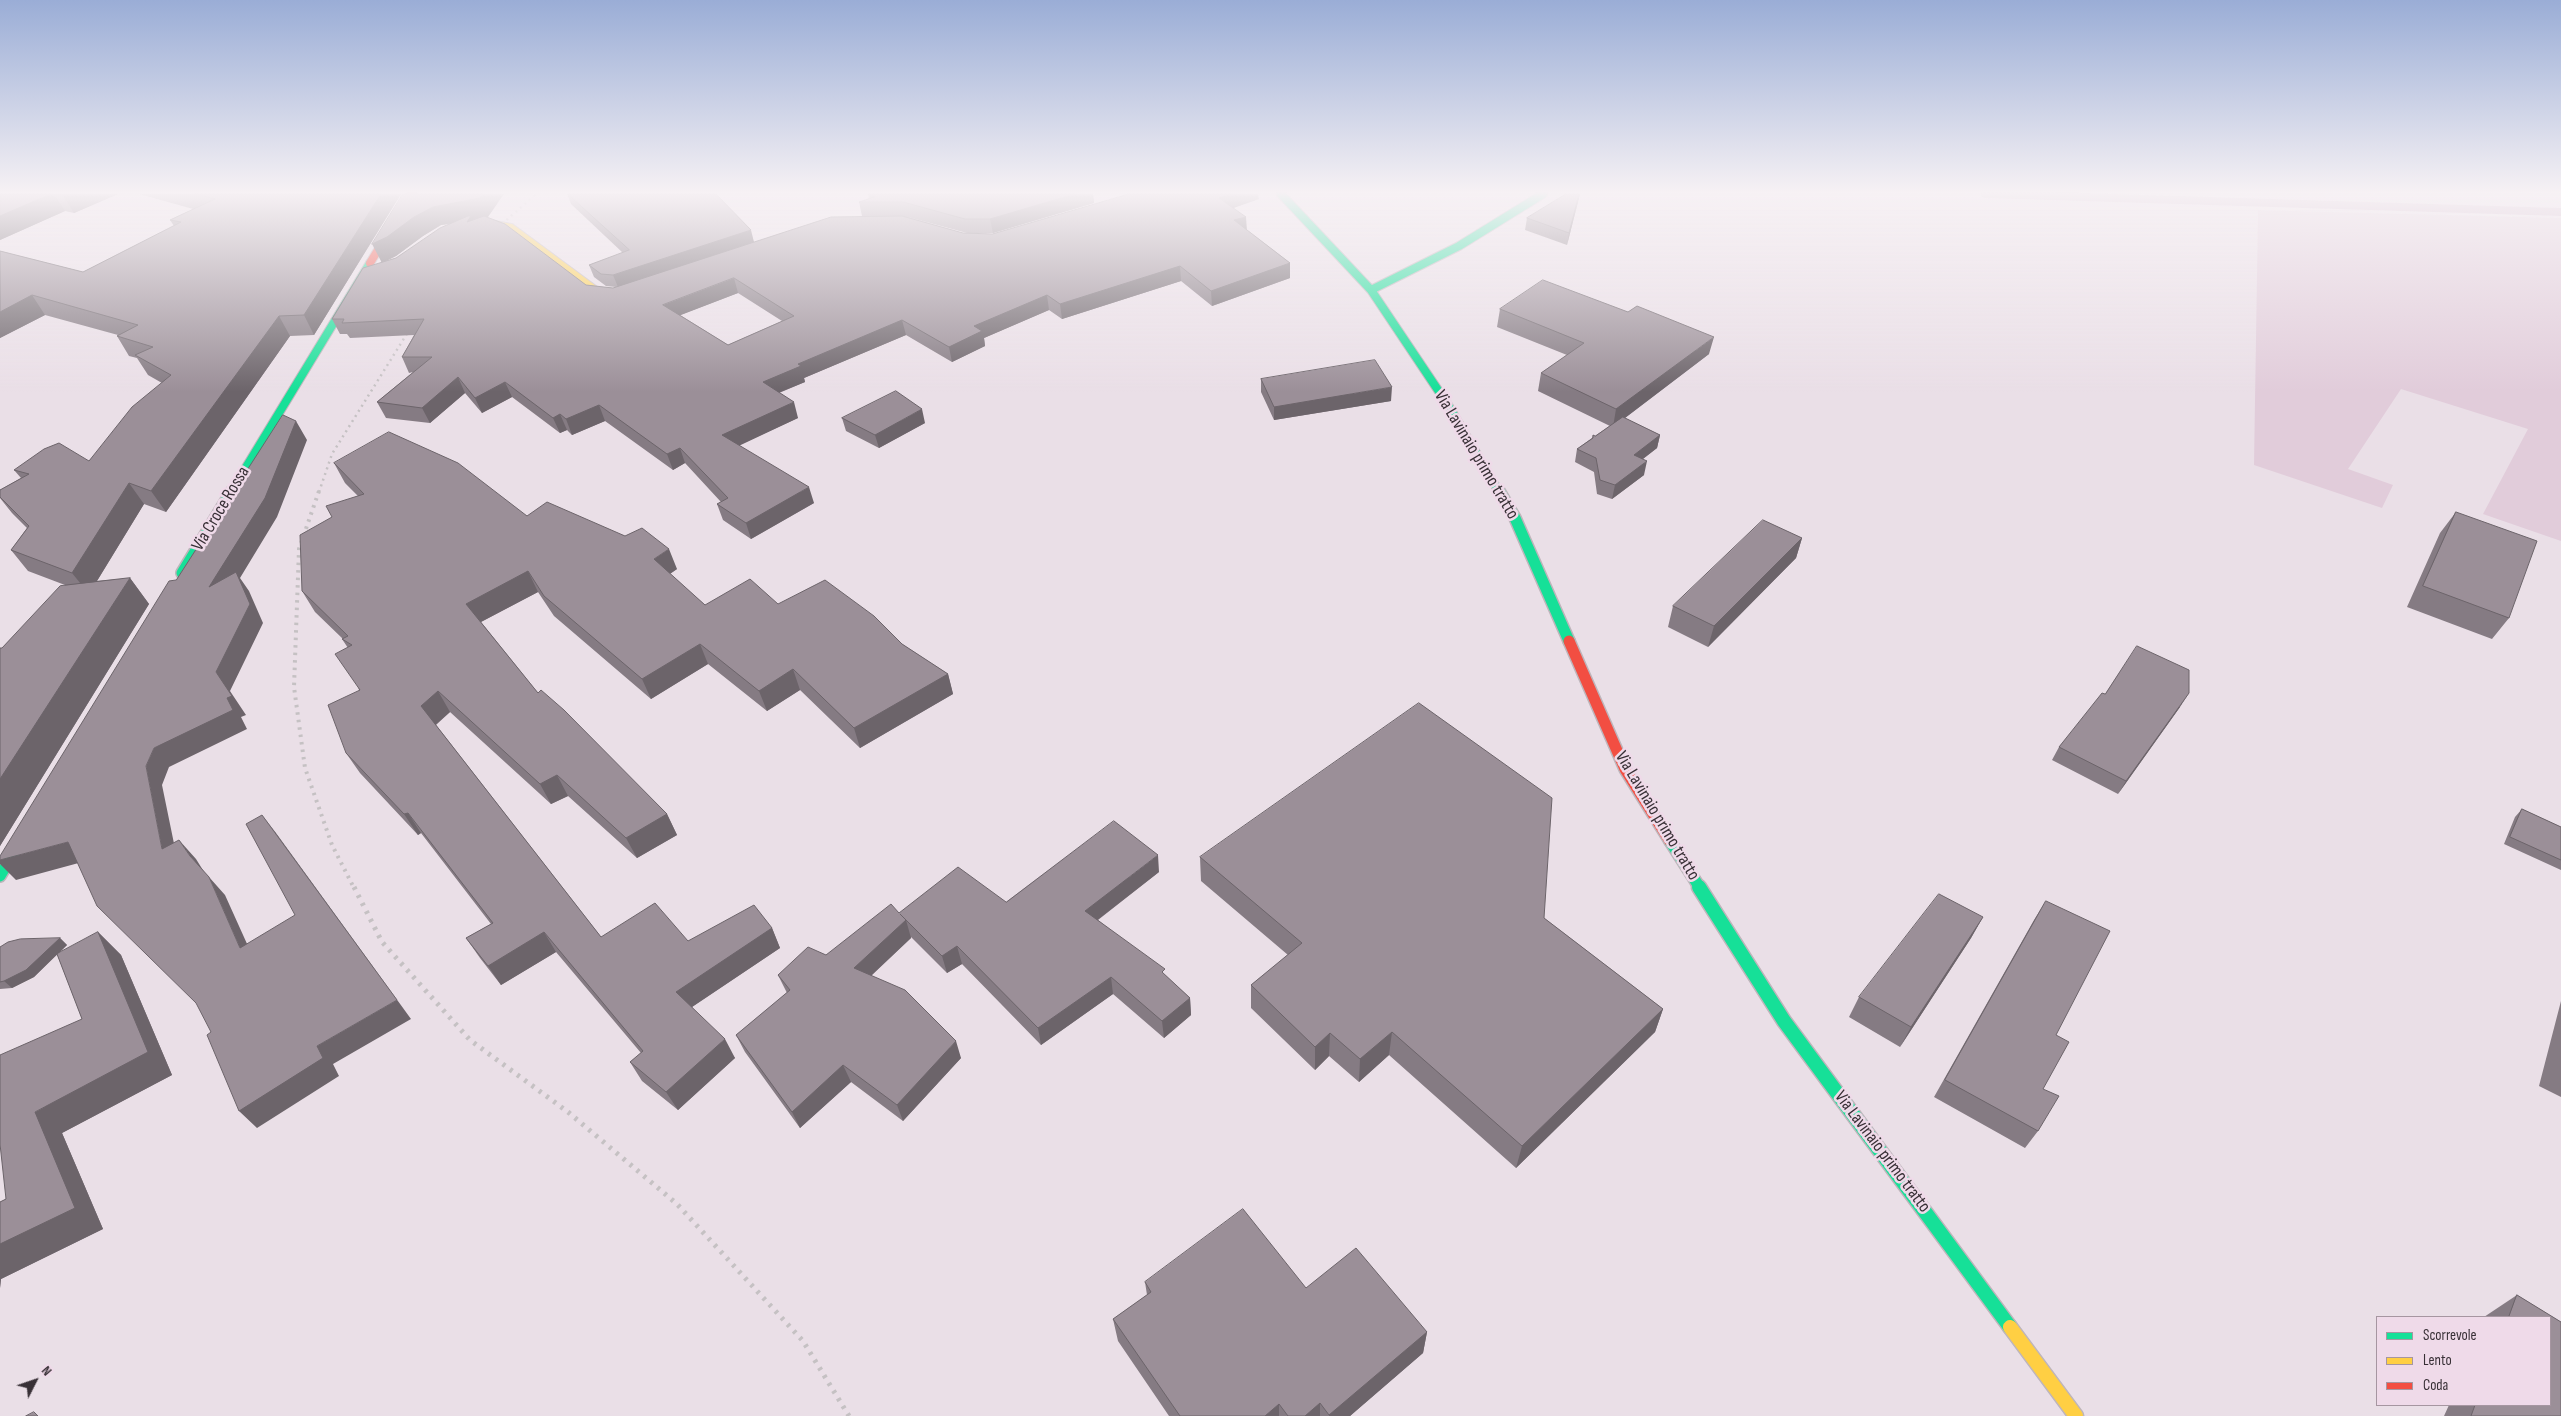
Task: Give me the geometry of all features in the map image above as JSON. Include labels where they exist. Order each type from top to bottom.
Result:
[{"type":"street","name":"Via Croce Rossa","points":[[175,585],[371,260]]},
{"type":"street","points":[[554,260],[600,294],[608,296],[628,292]]},
{"type":"street","name":"Via Lavinaio primo tratto","points":[[1343,260],[1371,290],[1448,405],[1515,518],[1625,769],[1784,1020],[2076,1416]]},
{"type":"street","points":[[1371,290],[1404,276],[1433,260]]},
{"type":"street","points":[[360,277],[380,273]]},
{"type":"street","points":[[0,876],[31,824]]},
{"type":"shaded area","points":[[2257,260],[2561,260],[2561,541],[2483,514],[2528,429],[2401,389],[2348,469],[2393,485],[2382,508],[2254,465]]},
{"type":"building","points":[[0,260],[36,260],[83,272],[106,260],[339,260],[304,315],[279,316],[151,491],[129,483],[72,573],[11,550],[29,526],[0,497],[0,490],[29,474],[14,470],[44,449],[59,443],[89,461],[132,407],[171,375],[135,355],[153,347],[117,336],[138,325],[32,295],[0,312]]},
{"type":"building","points":[[389,260],[553,260],[586,285],[613,288],[699,260],[1286,260],[1290,263],[1211,291],[1180,266],[1060,304],[1047,295],[974,326],[982,331],[949,347],[902,320],[798,364],[801,366],[763,382],[794,402],[722,435],[809,487],[746,523],[717,504],[728,498],[680,448],[667,454],[599,405],[566,419],[560,414],[553,418],[505,382],[475,398],[458,377],[422,408],[377,402],[432,357],[402,357],[424,319],[342,323],[344,319],[332,319],[363,268]],"holes":[[[734,278],[794,316],[728,345],[663,305]]]},
{"type":"building","points":[[602,260],[659,260],[613,275],[601,274],[589,265]]},
{"type":"building","points":[[1543,280],[1628,312],[1637,306],[1714,337],[1616,409],[1541,373],[1584,343],[1500,309]]},
{"type":"building","points":[[1375,360],[1392,387],[1274,407],[1261,379]]},
{"type":"building","points":[[896,391],[922,409],[875,435],[842,418]]},
{"type":"building","points":[[283,415],[296,421],[265,498],[209,587],[236,572],[250,604],[216,672],[232,696],[227,698],[233,710],[154,748],[146,766],[162,849],[179,840],[190,856],[209,877],[240,948],[295,915],[246,824],[262,815],[397,1000],[317,1046],[323,1058],[239,1111],[207,1035],[211,1032],[196,1003],[97,906],[68,842],[0,860],[0,856],[169,581],[176,580]]},
{"type":"building","points":[[1623,417],[1660,435],[1634,455],[1647,461],[1615,485],[1600,480],[1596,458],[1577,449],[1593,438],[1593,435],[1595,436]]},
{"type":"building","points":[[389,432],[458,463],[527,516],[547,502],[625,536],[642,528],[669,549],[654,559],[705,605],[750,579],[778,604],[825,580],[874,616],[902,644],[948,674],[854,728],[793,669],[759,691],[700,644],[642,679],[544,596],[528,571],[466,604],[538,693],[541,690],[564,710],[667,814],[626,838],[557,775],[540,784],[438,691],[421,706],[601,937],[655,903],[688,941],[754,905],[772,928],[676,992],[725,1039],[666,1092],[630,1062],[643,1051],[544,932],[488,966],[466,938],[493,923],[408,813],[404,814],[346,753],[328,705],[360,690],[335,654],[352,645],[342,639],[348,636],[302,591],[300,535],[332,517],[326,506],[364,494],[334,463]]},
{"type":"building","points":[[2456,512],[2537,541],[2509,618],[2423,586]]},
{"type":"building","points":[[1763,520],[1802,538],[1714,626],[1673,606]]},
{"type":"building","points":[[130,578],[0,779],[0,648],[60,586]]},
{"type":"building","points":[[2137,646],[2189,670],[2189,693],[2126,781],[2059,747],[2102,693],[2105,694]]},
{"type":"building","points":[[1419,703],[1552,798],[1544,918],[1663,1009],[1522,1146],[1392,1032],[1360,1059],[1330,1033],[1315,1047],[1251,985],[1302,943],[1200,857]]},
{"type":"building","points":[[2522,809],[2561,827],[2561,860],[2510,837]]},
{"type":"building","points":[[1114,821],[1158,855],[1085,911],[1165,969],[1162,972],[1190,998],[1162,1021],[1111,977],[1038,1028],[957,946],[942,956],[906,920],[854,968],[905,990],[956,1041],[897,1105],[843,1065],[792,1112],[736,1035],[790,990],[778,975],[808,947],[826,955],[891,904],[899,913],[958,867],[1006,902]]},
{"type":"building","points":[[1939,894],[1983,917],[1911,1027],[1859,997]]},
{"type":"building","points":[[2046,901],[2110,931],[2056,1035],[2069,1042],[2043,1089],[2059,1096],[2038,1131],[1945,1080]]},
{"type":"building","points":[[98,932],[148,1052],[35,1112],[75,1208],[0,1244],[0,1202],[6,1199],[0,1144],[0,1055],[82,1019],[57,954]]},
{"type":"building","points":[[60,938],[26,970],[0,982],[0,947],[8,942],[20,939]]},
{"type":"building","points":[[1243,1209],[1306,1288],[1356,1248],[1427,1332],[1329,1415],[1320,1403],[1305,1416],[1288,1416],[1279,1404],[1265,1416],[1180,1416],[1113,1319],[1151,1292],[1145,1282]]},
{"type":"building","points":[[2517,1295],[2561,1322],[2561,1416],[2471,1416],[2475,1406],[2551,1406],[2551,1316],[2509,1316]]},
{"type":"building","points":[[34,1412],[38,1416],[26,1416]]},
{"type":"railway","points":[[319,492],[332,454],[413,324]]},
{"type":"railway","points":[[319,491],[299,549],[294,687],[305,768],[332,845],[354,888]]},
{"type":"railway","points":[[354,887],[382,942],[470,1040],[568,1112],[677,1204],[803,1341],[849,1416]]},
{"type":"traffic: fast","points":[[1343,260],[1371,290],[1448,405],[1515,518],[1569,641]]},
{"type":"traffic: fast","points":[[1371,290],[1431,260]]},
{"type":"traffic: fast","points":[[182,573],[370,263]]},
{"type":"traffic: fast","points":[[0,876],[24,836]]},
{"type":"traffic: fast","points":[[1670,841],[1784,1021],[2010,1327]]},
{"type":"traffic: slow","points":[[554,260],[600,294],[620,295]]},
{"type":"traffic: slow","points":[[2010,1327],[2076,1416]]},
{"type":"traffic: jam","points":[[1569,641],[1625,769],[1670,841]]}]
